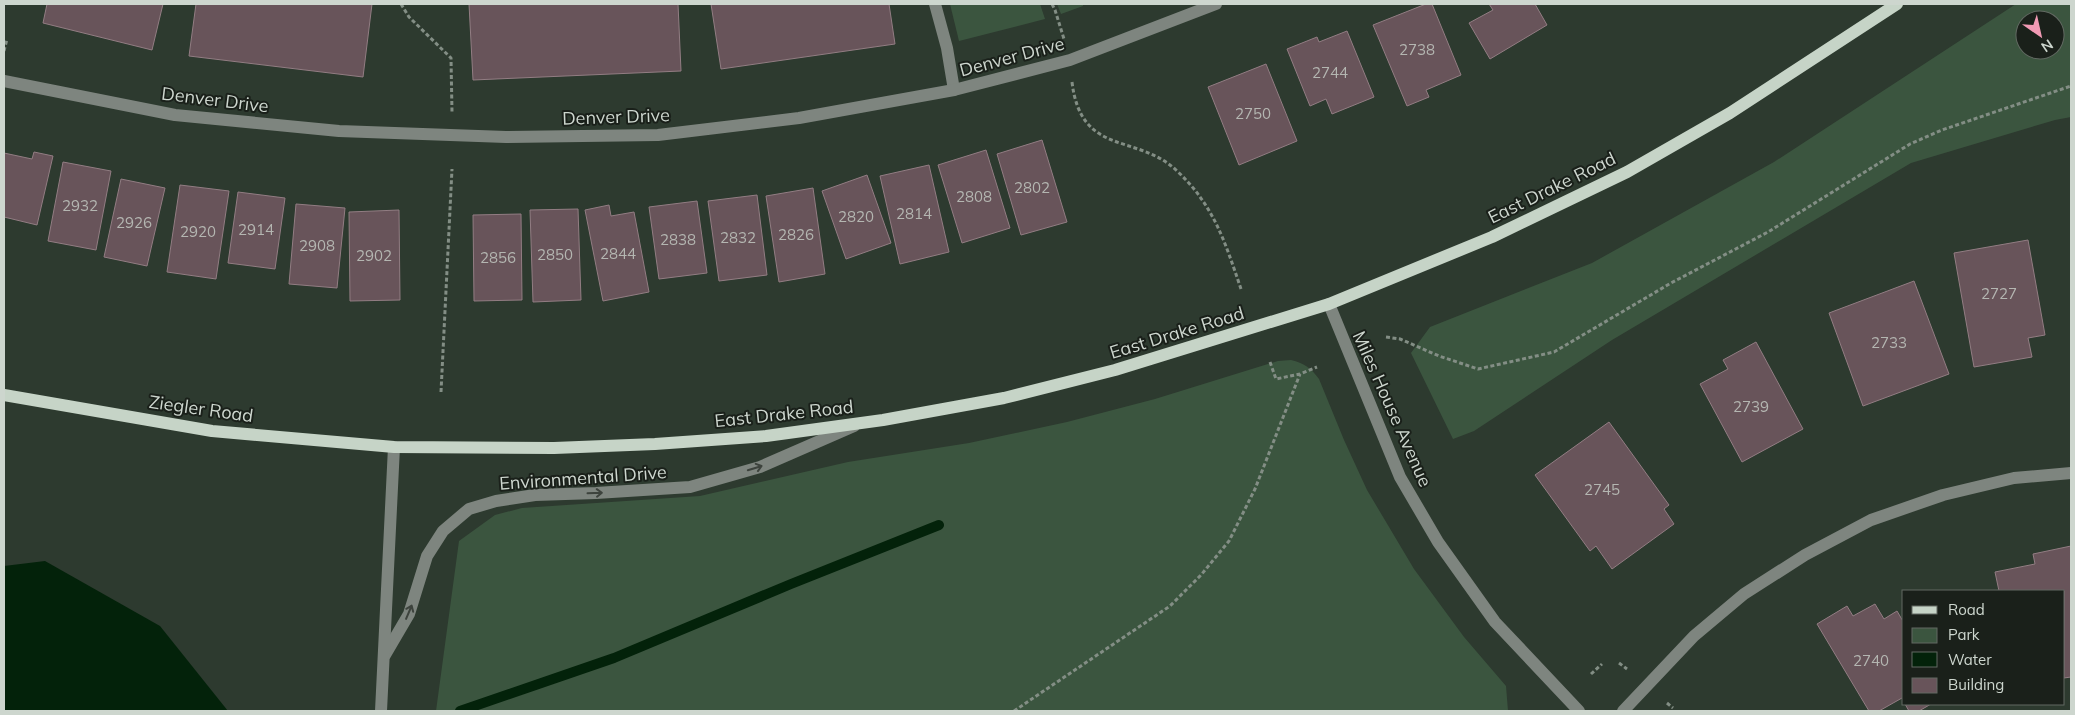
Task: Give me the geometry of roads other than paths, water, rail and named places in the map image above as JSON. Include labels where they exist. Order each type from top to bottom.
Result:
[{"type":"main road","name":"East Drake Road","points":[[394,447],[554,448],[655,444],[766,436],[860,423],[1004,398],[1115,370],[1328,304],[1492,237],[1627,172],[1730,113],[1897,4]]},
{"type":"main road","name":"Ziegler Road","points":[[4,395],[212,431],[394,447]]},
{"type":"street","points":[[935,4],[947,48],[954,90]]},
{"type":"street","name":"Denver Drive","points":[[4,81],[176,115],[339,131],[506,137],[658,135],[799,118],[954,90],[1070,60],[1216,4]]},
{"type":"street","name":"Miles House Avenue","points":[[1328,304],[1400,477],[1438,542],[1495,622],[1579,711]]},
{"type":"street","name":"Environmental Drive","points":[[385,655],[409,614],[427,556],[443,531],[469,509],[496,501],[535,495],[596,494],[690,487],[760,467],[860,423]]},
{"type":"street","name":"Environmental Drive","points":[[382,711],[394,447]]},
{"type":"street","points":[[1623,711],[1694,636],[1744,594],[1805,555],[1871,520],[1943,495],[2014,478],[2071,473]]},
{"type":"water","points":[[45,561],[160,626],[228,711],[4,711],[4,566]]},
{"type":"waterway","points":[[460,711],[614,658],[939,525]]}]
